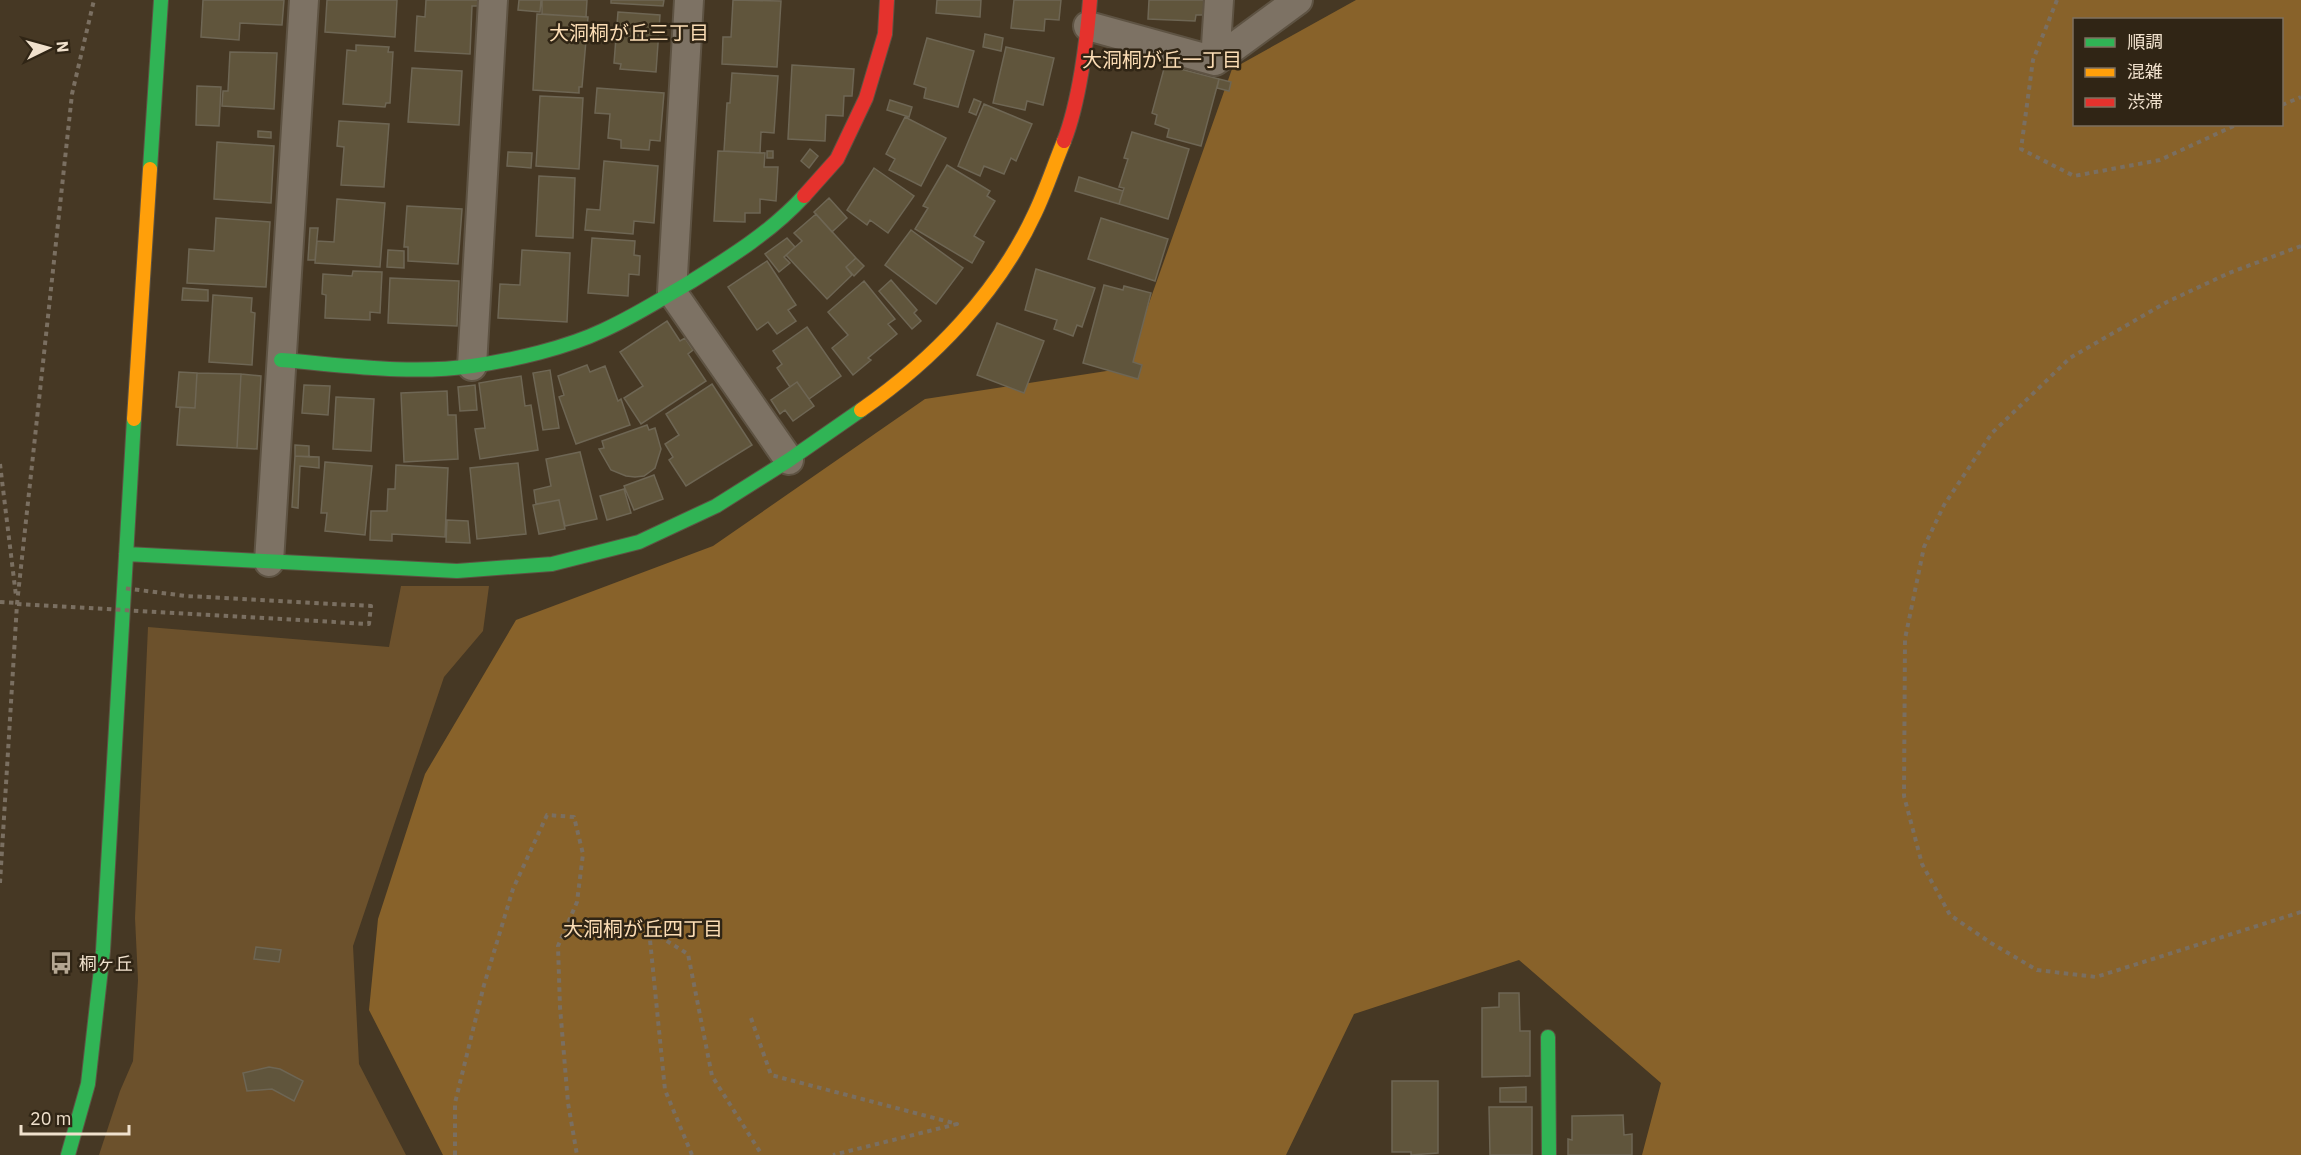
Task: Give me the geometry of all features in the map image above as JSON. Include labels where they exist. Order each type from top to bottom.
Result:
[{"type":"street","points":[[68,1155],[88,1084],[103,951],[123,588],[161,0]]},
{"type":"street","points":[[269,562],[304,0]]},
{"type":"street","points":[[472,366],[493,0]]},
{"type":"street","points":[[688,0],[672,292],[789,460]]},
{"type":"street","points":[[281,360],[421,369],[472,366],[538,352],[602,330],[645,310],[734,255],[788,213],[837,159],[866,98],[885,34],[887,0]]},
{"type":"street","points":[[1215,61],[1219,0]]},
{"type":"street","points":[[1215,61],[1298,0]]},
{"type":"street","points":[[126,554],[457,571],[552,564],[639,542],[717,506],[874,401],[937,349],[995,283],[1035,214],[1070,125],[1089,13],[1215,61]]},
{"type":"street","points":[[1548,1037],[1549,1155]]},
{"type":"path","points":[[0,883],[17,603],[72,94],[94,0]]},
{"type":"path","points":[[2056,0],[2033,60],[2021,149],[2074,176],[2160,160],[2234,126]]},
{"type":"path","points":[[2283,105],[2301,97]]},
{"type":"path","points":[[2301,246],[2229,273],[2167,302],[2070,358],[1992,433],[1944,505],[1924,547],[1905,639],[1904,796],[1922,864],[1950,915],[2037,970],[2096,977],[2301,912]]},
{"type":"path","points":[[0,464],[17,603]]},
{"type":"path","points":[[0,602],[369,624],[371,606],[186,596],[123,588]]},
{"type":"path","points":[[455,1155],[455,1103],[484,986],[513,889],[547,815],[574,817],[582,854],[577,902],[558,946],[560,1007],[568,1103],[578,1155]]},
{"type":"path","points":[[692,1155],[665,1090],[649,930],[688,954],[712,1076],[762,1155]]},
{"type":"path","points":[[751,1018],[771,1075],[957,1124],[833,1155]]},
{"type":"shaded area","points":[[1356,0],[2301,0],[2301,1155],[1642,1155],[1661,1083],[1519,960],[1354,1014],[1286,1155],[443,1155],[369,1010],[378,919],[425,774],[516,620],[713,546],[925,399],[1126,368],[1232,69]]},
{"type":"shaded area","points":[[401,586],[489,586],[483,631],[444,677],[353,946],[359,1064],[406,1155],[99,1155],[120,1091],[133,1061],[138,980],[135,918],[148,627],[389,647]]},
{"type":"building","points":[[203,0],[284,0],[282,25],[240,23],[239,40],[201,37]]},
{"type":"building","points":[[327,0],[397,0],[395,37],[325,32]]},
{"type":"building","points":[[426,0],[478,0],[478,6],[472,6],[470,54],[415,51],[417,16],[425,17]]},
{"type":"building","points":[[519,0],[541,0],[540,12],[518,10]]},
{"type":"building","points":[[542,0],[587,0],[586,17],[542,14]]},
{"type":"building","points":[[611,0],[664,0],[663,6],[611,3]]},
{"type":"building","points":[[733,0],[781,1],[777,67],[722,64],[723,37],[731,37]]},
{"type":"building","points":[[937,0],[981,0],[980,17],[936,13]]},
{"type":"building","points":[[1014,0],[1061,0],[1059,20],[1045,19],[1044,31],[1011,28]]},
{"type":"building","points":[[1149,0],[1206,0],[1205,15],[1196,15],[1195,21],[1148,19]]},
{"type":"building","points":[[618,12],[660,15],[656,72],[620,69],[621,64],[614,63]]},
{"type":"building","points":[[537,14],[588,17],[582,87],[579,87],[579,93],[533,90]]},
{"type":"building","points":[[985,34],[1003,38],[1001,51],[983,47]]},
{"type":"building","points":[[927,38],[974,51],[958,107],[924,98],[926,88],[914,84]]},
{"type":"building","points":[[356,45],[389,47],[388,52],[393,52],[390,103],[386,103],[385,107],[343,104],[347,50],[356,51]]},
{"type":"building","points":[[1006,47],[1054,58],[1043,105],[1027,101],[1025,110],[993,103]]},
{"type":"building","points":[[230,52],[277,53],[274,109],[222,106],[223,91],[228,91]]},
{"type":"building","points":[[792,65],[854,69],[852,96],[844,96],[843,116],[826,115],[825,141],[788,139]]},
{"type":"building","points":[[1165,65],[1219,79],[1201,146],[1167,137],[1169,129],[1155,124],[1157,115],[1152,113]]},
{"type":"building","points":[[412,68],[462,71],[459,125],[408,122]]},
{"type":"building","points":[[732,73],[778,76],[774,133],[761,132],[760,153],[724,151],[727,103],[730,103]]},
{"type":"building","points":[[1219,79],[1231,82],[1229,91],[1217,88]]},
{"type":"building","points":[[197,86],[221,87],[219,126],[196,125]]},
{"type":"building","points":[[597,88],[664,93],[660,141],[650,140],[649,150],[621,148],[621,140],[608,138],[610,114],[595,113]]},
{"type":"building","points":[[540,96],[583,98],[579,169],[536,166]]},
{"type":"building","points":[[974,99],[981,102],[976,115],[969,112]]},
{"type":"building","points":[[890,100],[912,107],[909,117],[887,110]]},
{"type":"building","points":[[984,104],[1032,124],[1016,161],[1011,158],[1004,174],[984,166],[980,176],[958,166]]},
{"type":"building","points":[[905,117],[946,138],[921,186],[889,170],[895,159],[886,154]]},
{"type":"building","points":[[339,121],[389,124],[384,187],[341,185],[344,147],[337,146]]},
{"type":"building","points":[[258,131],[271,132],[271,138],[258,137]]},
{"type":"building","points":[[1132,132],[1189,149],[1168,219],[1119,204],[1124,188],[1119,187],[1128,159],[1124,158]]},
{"type":"building","points":[[217,142],[274,146],[271,203],[214,199]]},
{"type":"building","points":[[810,149],[818,156],[809,168],[801,161]]},
{"type":"building","points":[[718,151],[765,153],[764,167],[778,167],[776,201],[760,199],[760,213],[745,213],[745,222],[714,221]]},
{"type":"building","points":[[767,151],[773,151],[773,158],[767,158]]},
{"type":"building","points":[[508,152],[532,153],[531,168],[507,166]]},
{"type":"building","points":[[604,161],[658,166],[654,223],[634,221],[633,234],[585,230],[587,209],[600,210]]},
{"type":"building","points":[[947,165],[990,191],[987,196],[995,201],[974,236],[984,242],[972,263],[915,229],[928,208],[923,206]]},
{"type":"building","points":[[874,168],[914,196],[888,233],[870,220],[867,225],[847,210]]},
{"type":"building","points":[[539,176],[575,178],[573,238],[536,236]]},
{"type":"building","points":[[1079,177],[1123,191],[1119,204],[1075,191]]},
{"type":"building","points":[[829,198],[847,218],[832,232],[814,212]]},
{"type":"building","points":[[337,199],[385,203],[380,267],[315,263],[317,241],[334,242]]},
{"type":"building","points":[[407,206],[462,209],[458,264],[408,261],[408,247],[404,247]]},
{"type":"building","points":[[816,214],[856,258],[846,267],[852,275],[827,299],[786,255],[802,241],[794,233]]},
{"type":"building","points":[[216,218],[270,222],[266,287],[187,283],[189,249],[214,251]]},
{"type":"building","points":[[1101,218],[1168,239],[1155,281],[1088,259]]},
{"type":"building","points":[[310,228],[318,228],[315,260],[308,260]]},
{"type":"building","points":[[911,230],[963,268],[936,304],[885,265]]},
{"type":"building","points":[[592,238],[635,241],[634,255],[640,256],[639,275],[629,274],[628,296],[588,293]]},
{"type":"building","points":[[787,238],[795,247],[784,257],[790,263],[779,272],[765,254]]},
{"type":"building","points":[[388,250],[404,251],[404,268],[387,267]]},
{"type":"building","points":[[522,250],[570,253],[567,322],[498,318],[500,284],[520,285]]},
{"type":"building","points":[[856,258],[864,266],[854,276],[846,267]]},
{"type":"building","points":[[767,261],[796,305],[788,310],[796,321],[777,334],[768,322],[757,330],[728,287]]},
{"type":"building","points":[[1036,269],[1095,288],[1082,327],[1077,325],[1073,336],[1054,329],[1057,320],[1025,310]]},
{"type":"building","points":[[353,271],[382,272],[380,313],[370,312],[370,320],[325,318],[326,295],[322,294],[323,274],[352,276]]},
{"type":"building","points":[[390,278],[459,281],[457,326],[388,323]]},
{"type":"building","points":[[891,280],[917,310],[914,313],[921,321],[912,329],[879,291]]},
{"type":"building","points":[[864,281],[895,319],[888,324],[897,334],[868,358],[871,360],[853,375],[832,348],[848,335],[828,312]]},
{"type":"building","points":[[1104,285],[1123,290],[1124,286],[1151,293],[1133,362],[1142,365],[1138,379],[1083,363]]},
{"type":"building","points":[[183,288],[208,290],[208,301],[182,300]]},
{"type":"building","points":[[213,295],[252,298],[251,312],[255,313],[252,365],[209,362]]},
{"type":"building","points":[[667,321],[680,341],[685,338],[693,350],[688,354],[706,381],[641,424],[624,398],[643,386],[620,352]]},
{"type":"building","points":[[997,323],[1044,341],[1024,393],[977,375]]},
{"type":"building","points":[[807,327],[841,376],[809,399],[797,382],[790,387],[777,368],[782,364],[773,351]]},
{"type":"building","points":[[587,365],[590,372],[605,366],[618,401],[621,399],[630,425],[576,444],[559,397],[564,395],[558,376]]},
{"type":"building","points":[[550,370],[559,428],[543,430],[533,373]]},
{"type":"building","points":[[179,372],[197,373],[195,408],[176,407]]},
{"type":"building","points":[[197,373],[241,374],[237,448],[177,445],[180,407],[195,408]]},
{"type":"building","points":[[241,374],[261,376],[257,449],[237,448]]},
{"type":"building","points":[[521,376],[525,406],[531,405],[538,450],[480,459],[475,429],[485,428],[479,383]]},
{"type":"building","points":[[797,382],[814,406],[793,421],[785,410],[780,414],[771,400]]},
{"type":"building","points":[[712,384],[752,445],[686,486],[669,460],[673,457],[665,444],[679,435],[666,414]]},
{"type":"building","points":[[304,385],[330,386],[328,415],[302,413]]},
{"type":"building","points":[[475,385],[477,410],[460,411],[458,387]]},
{"type":"building","points":[[447,391],[448,415],[456,415],[458,459],[404,462],[401,393]]},
{"type":"building","points":[[336,397],[374,399],[371,451],[333,449]]},
{"type":"building","points":[[647,425],[649,430],[655,428],[661,449],[655,468],[644,476],[635,477],[611,470],[599,449],[604,448],[602,441]]},
{"type":"building","points":[[295,445],[309,446],[309,457],[295,456]]},
{"type":"building","points":[[580,452],[597,519],[565,526],[559,500],[536,504],[534,490],[551,486],[546,459]]},
{"type":"building","points":[[295,456],[319,457],[319,468],[300,466],[298,508],[292,507]]},
{"type":"building","points":[[325,462],[372,466],[365,535],[325,531],[327,513],[321,513]]},
{"type":"building","points":[[518,463],[526,534],[477,539],[470,468]]},
{"type":"building","points":[[396,465],[448,468],[445,537],[392,534],[392,541],[370,540],[371,511],[387,511],[388,489],[395,489]]},
{"type":"building","points":[[654,475],[663,499],[634,510],[624,486]]},
{"type":"building","points":[[624,489],[631,513],[607,520],[600,496]]},
{"type":"building","points":[[559,500],[565,529],[539,534],[533,505]]},
{"type":"building","points":[[447,520],[468,521],[470,543],[446,542]]},
{"type":"building","points":[[256,947],[281,950],[279,962],[254,959]]},
{"type":"building","points":[[1499,993],[1519,993],[1520,1031],[1530,1031],[1530,1076],[1482,1077],[1482,1008],[1499,1007]]},
{"type":"building","points":[[269,1067],[280,1069],[303,1081],[294,1101],[272,1089],[247,1091],[243,1073]]},
{"type":"building","points":[[1392,1081],[1438,1081],[1438,1153],[1411,1155],[1411,1152],[1392,1152]]},
{"type":"building","points":[[1526,1087],[1526,1102],[1500,1102],[1500,1088]]},
{"type":"building","points":[[1489,1107],[1532,1107],[1532,1155],[1490,1155]]},
{"type":"building","points":[[1623,1115],[1624,1135],[1632,1134],[1632,1155],[1568,1155],[1568,1139],[1572,1140],[1572,1116]]},
{"type":"traffic: fast","points":[[150,169],[161,0]]},
{"type":"traffic: fast","points":[[281,360],[377,368],[449,369],[505,360],[557,348],[615,325],[692,281],[765,232],[804,196]]},
{"type":"traffic: fast","points":[[126,554],[457,571],[552,564],[639,542],[716,506],[789,460],[861,410]]},
{"type":"traffic: fast","points":[[68,1155],[88,1084],[103,951],[134,419]]},
{"type":"traffic: fast","points":[[1548,1037],[1549,1155]]},
{"type":"traffic: slow","points":[[861,410],[938,347],[983,297],[1020,242],[1039,204],[1064,141]]},
{"type":"traffic: slow","points":[[134,419],[150,169]]},
{"type":"traffic: jam","points":[[804,196],[837,159],[866,98],[885,34],[887,0]]},
{"type":"traffic: jam","points":[[1064,141],[1078,90],[1090,0]]},
{"type":"place","name":"桐ヶ丘","points":[[61,963]]},
{"type":"district","name":"大洞桐が丘三丁目","points":[[629,32]]},
{"type":"district","name":"大洞桐が丘一丁目","points":[[1162,59]]},
{"type":"district","name":"大洞桐が丘四丁目","points":[[643,928]]}]
